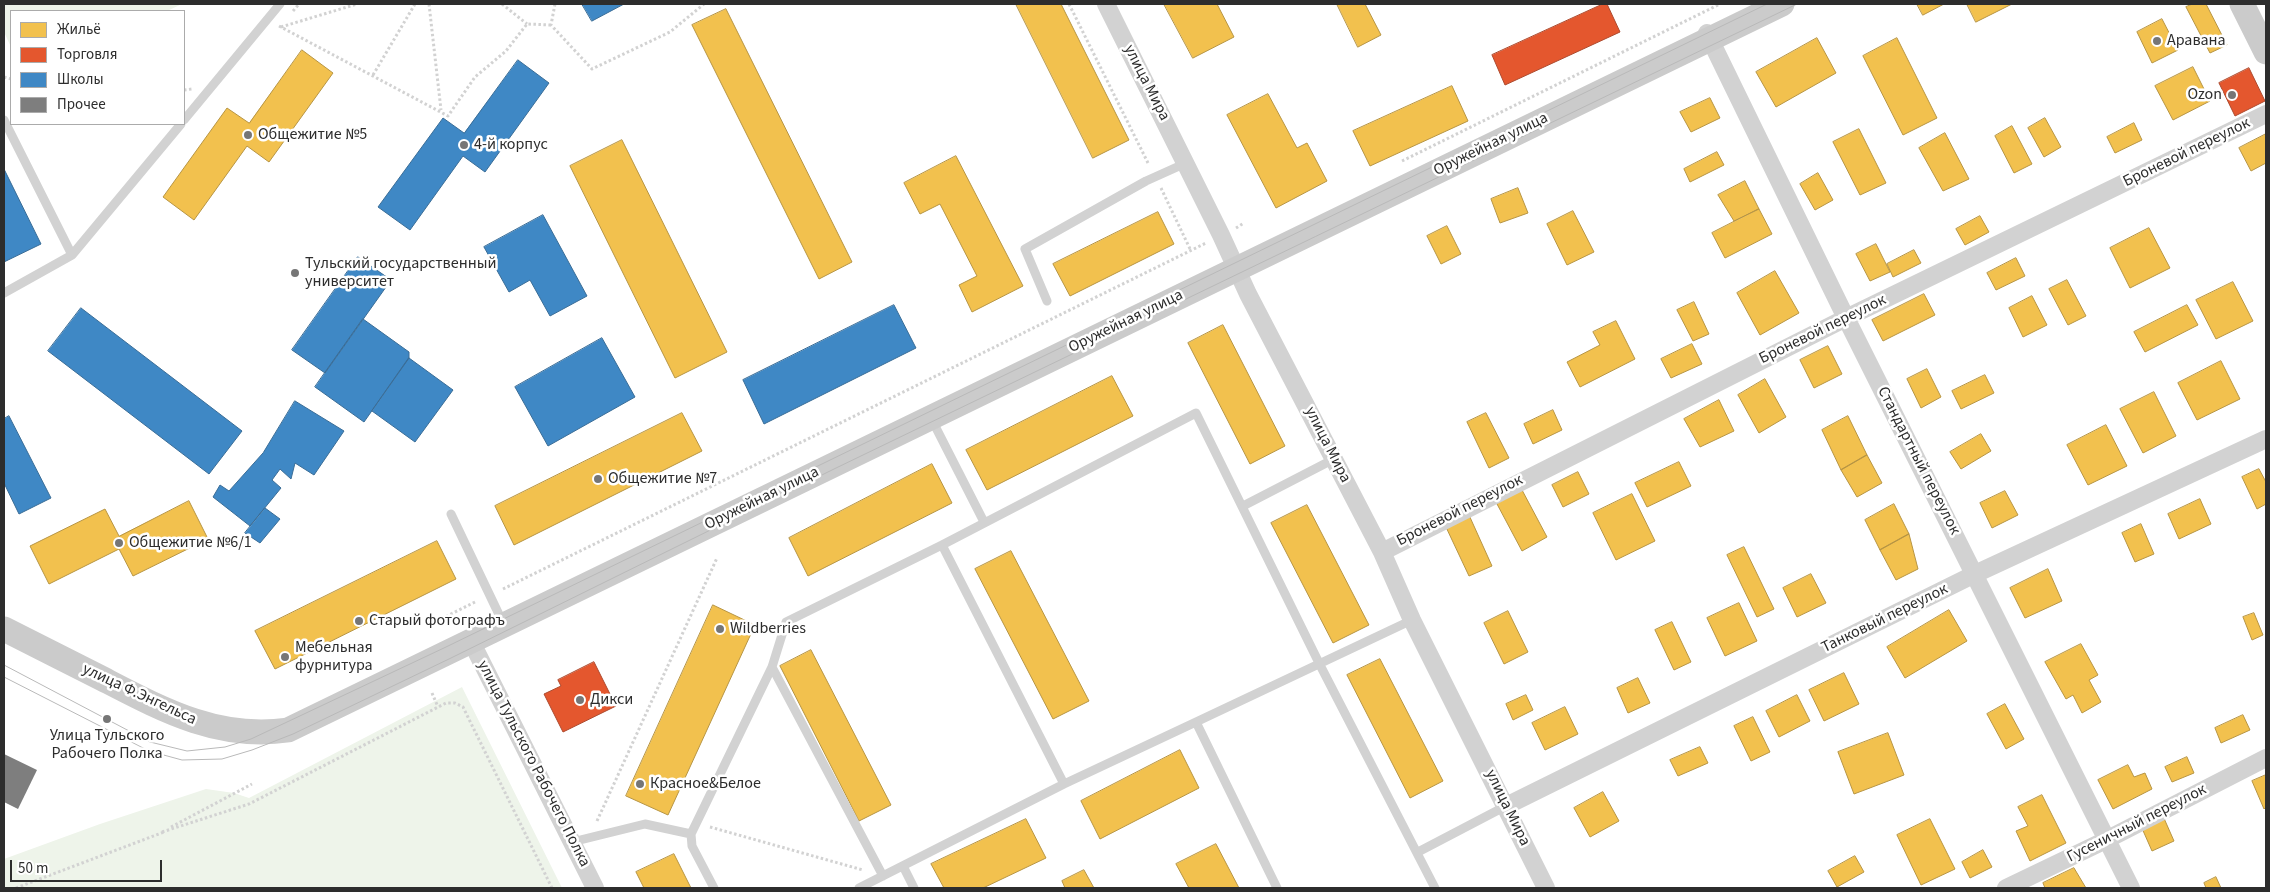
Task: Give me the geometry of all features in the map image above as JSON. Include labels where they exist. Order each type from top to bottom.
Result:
[{"type":"street","name":"улица Мира","points":[[1106,4],[1186,163],[1236,269],[1382,552],[1412,620],[1546,888]]},
{"type":"street","name":"Оружейная улица","points":[[471,641],[1236,269],[1709,36],[1782,4]]},
{"type":"street","points":[[2242,4],[2264,41]]},
{"type":"street","name":"Стандартный переулок","points":[[1709,36],[1846,318],[2131,888]]},
{"type":"street","name":"Броневой переулок","points":[[1382,552],[1846,318],[2266,114]]},
{"type":"street","name":"Танковый переулок","points":[[1506,806],[1975,574],[2266,439]]},
{"type":"street","name":"улица Ф.Энгельса","points":[[4,629],[136,696],[194,722],[266,733],[288,730],[471,641]]},
{"type":"street","name":"улица Тульского Рабочего Полка","points":[[471,641],[595,888]]},
{"type":"street","name":"Гусеничный переулок","points":[[2006,888],[2106,840],[2266,758]]},
{"type":"lane","points":[[185,119],[280,4]]},
{"type":"lane","points":[[4,120],[72,255]]},
{"type":"lane","points":[[4,293],[72,255],[180,125]]},
{"type":"lane","points":[[1047,301],[1025,249],[1155,177],[1186,163]]},
{"type":"lane","points":[[714,888],[692,846],[691,834],[772,667],[786,622],[942,545],[1196,413],[1320,665],[1435,888]]},
{"type":"lane","points":[[930,417],[984,522]]},
{"type":"lane","points":[[1243,506],[1334,460]]},
{"type":"lane","points":[[452,514],[504,625]]},
{"type":"lane","points":[[942,545],[1064,784]]},
{"type":"lane","points":[[859,888],[1064,784],[1412,620]]},
{"type":"lane","points":[[772,667],[883,876]]},
{"type":"lane","points":[[1196,722],[1277,888]]},
{"type":"lane","points":[[1418,852],[1506,806]]},
{"type":"lane","points":[[572,842],[645,824],[691,834]]},
{"type":"lane","points":[[903,866],[914,888]]},
{"type":"path","points":[[357,4],[280,27],[448,116],[475,78],[506,51],[527,24]]},
{"type":"path","points":[[373,75],[415,4]]},
{"type":"path","points":[[429,4],[441,111]]},
{"type":"path","points":[[502,4],[527,24],[552,25],[592,69],[670,32],[704,4]]},
{"type":"path","points":[[552,25],[555,4]]},
{"type":"path","points":[[437,621],[1191,251],[1069,4]]},
{"type":"path","points":[[1400,162],[1675,26]]},
{"type":"path","points":[[596,824],[716,558]]},
{"type":"path","points":[[432,693],[438,707]]},
{"type":"path","points":[[16,888],[162,832],[249,804],[446,703],[455,703],[462,707],[552,888]]},
{"type":"path","points":[[162,832],[252,784]]},
{"type":"path","points":[[696,823],[883,876]]},
{"type":"shaded area","points":[[4,4],[182,4],[169,10],[10,10],[10,45],[4,32]]},
{"type":"shaded area","points":[[462,687],[562,888],[4,888],[4,859],[100,824],[206,789],[234,793],[249,798]]},
{"type":"building: Жильё","points":[[1016,4],[1061,4],[1129,140],[1093,158]]},
{"type":"building: Жильё","points":[[1164,4],[1217,4],[1234,37],[1193,58]]},
{"type":"building: Жильё","points":[[1337,4],[1365,4],[1381,35],[1358,47]]},
{"type":"building: Жильё","points":[[1917,4],[1944,4],[1923,15]]},
{"type":"building: Жильё","points":[[1967,4],[2012,4],[1976,22]]},
{"type":"building: Жильё","points":[[2193,4],[2206,4],[2227,45],[2210,53],[2186,7]]},
{"type":"building: Жильё","points":[[726,9],[852,262],[819,279],[692,25]]},
{"type":"building: Жильё","name":"Аравана","points":[[2162,19],[2178,50],[2152,63],[2137,32]]},
{"type":"building: Жильё","points":[[1817,38],[1836,73],[1776,107],[1756,72]]},
{"type":"building: Жильё","points":[[1897,38],[1937,118],[1903,135],[1863,56]]},
{"type":"building: Жильё","name":"Общежитие №5","points":[[302,50],[333,73],[269,162],[247,146],[194,220],[163,197],[227,108],[249,123]]},
{"type":"building: Жильё","points":[[2193,67],[2210,101],[2173,120],[2155,86]]},
{"type":"building: Жильё","points":[[1452,86],[1468,121],[1370,166],[1353,131]]},
{"type":"building: Жильё","points":[[1268,94],[1297,148],[1307,143],[1327,181],[1276,208],[1227,115]]},
{"type":"building: Жильё","points":[[1710,98],[1720,118],[1691,132],[1680,112]]},
{"type":"building: Жильё","points":[[2045,118],[2061,147],[2044,157],[2028,128]]},
{"type":"building: Жильё","points":[[2134,123],[2142,140],[2115,153],[2107,137]]},
{"type":"building: Жильё","points":[[2012,126],[2032,164],[2014,173],[1995,136]]},
{"type":"building: Жильё","points":[[1859,129],[1886,183],[1860,195],[1833,142]]},
{"type":"building: Жильё","points":[[1945,133],[1969,179],[1943,191],[1919,148]]},
{"type":"building: Жильё","points":[[2266,134],[2266,163],[2251,171],[2239,148]]},
{"type":"building: Жильё","points":[[622,140],[727,352],[675,378],[570,166]]},
{"type":"building: Жильё","points":[[1717,152],[1724,165],[1690,182],[1684,169]]},
{"type":"building: Жильё","points":[[956,156],[1023,286],[972,312],[959,285],[977,276],[940,204],[920,214],[904,183]]},
{"type":"building: Жильё","points":[[1818,173],[1833,200],[1815,210],[1800,184]]},
{"type":"building: Жильё","points":[[1745,181],[1759,209],[1734,221],[1718,195]]},
{"type":"building: Жильё","points":[[1518,188],[1528,213],[1500,223],[1491,199]]},
{"type":"building: Жильё","points":[[1759,209],[1772,234],[1725,258],[1712,233]]},
{"type":"building: Жильё","points":[[1573,211],[1594,252],[1567,265],[1547,224]]},
{"type":"building: Жильё","points":[[1158,212],[1174,244],[1070,296],[1053,264]]},
{"type":"building: Жильё","points":[[1980,216],[1989,232],[1965,245],[1956,229]]},
{"type":"building: Жильё","points":[[1447,226],[1461,254],[1441,264],[1427,236]]},
{"type":"building: Жильё","points":[[2149,228],[2170,268],[2130,288],[2110,248]]},
{"type":"building: Жильё","points":[[1876,244],[1890,272],[1870,281],[1856,254]]},
{"type":"building: Жильё","points":[[1914,250],[1921,263],[1893,277],[1887,264]]},
{"type":"building: Жильё","points":[[2016,258],[2025,276],[1996,290],[1987,273]]},
{"type":"building: Жильё","points":[[1775,271],[1799,313],[1760,335],[1737,293]]},
{"type":"building: Жильё","points":[[2067,280],[2086,316],[2068,325],[2049,289]]},
{"type":"building: Жильё","points":[[2233,282],[2253,321],[2216,339],[2196,300]]},
{"type":"building: Жильё","points":[[1924,294],[1935,315],[1883,341],[1872,320]]},
{"type":"building: Жильё","points":[[2032,296],[2047,325],[2023,337],[2009,308]]},
{"type":"building: Жильё","points":[[1694,302],[1709,334],[1693,341],[1677,310]]},
{"type":"building: Жильё","points":[[2187,305],[2198,325],[2145,352],[2134,332]]},
{"type":"building: Жильё","points":[[1616,321],[1635,359],[1580,387],[1567,362],[1600,345],[1593,332]]},
{"type":"building: Жильё","points":[[1223,325],[1285,446],[1250,464],[1188,343]]},
{"type":"building: Жильё","points":[[1692,344],[1702,364],[1671,378],[1661,359]]},
{"type":"building: Жильё","points":[[1828,346],[1842,374],[1814,388],[1800,360]]},
{"type":"building: Жильё","points":[[2221,361],[2240,399],[2197,420],[2178,383]]},
{"type":"building: Жильё","points":[[1927,369],[1941,397],[1921,408],[1907,379]]},
{"type":"building: Жильё","points":[[1985,375],[1994,393],[1961,409],[1952,391]]},
{"type":"building: Жильё","points":[[1112,376],[1133,416],[987,490],[966,450]]},
{"type":"building: Жильё","points":[[1765,379],[1786,417],[1759,433],[1738,395]]},
{"type":"building: Жильё","points":[[2154,392],[2176,436],[2143,453],[2120,409]]},
{"type":"building: Жильё","points":[[1719,400],[1734,431],[1700,447],[1684,419]]},
{"type":"building: Жильё","points":[[1553,410],[1562,430],[1533,444],[1524,424]]},
{"type":"building: Жильё","name":"Общежитие №7","points":[[682,413],[702,451],[514,545],[495,506]]},
{"type":"building: Жильё","points":[[1486,413],[1509,458],[1489,468],[1467,422]]},
{"type":"building: Жильё","points":[[1848,416],[1867,455],[1841,470],[1822,430]]},
{"type":"building: Жильё","points":[[2106,425],[2127,466],[2088,485],[2067,445]]},
{"type":"building: Жильё","points":[[1981,434],[1991,451],[1961,469],[1950,452]]},
{"type":"building: Жильё","points":[[1867,455],[1882,483],[1857,497],[1841,470]]},
{"type":"building: Жильё","points":[[1679,462],[1691,486],[1647,507],[1635,483]]},
{"type":"building: Жильё","points":[[932,464],[952,503],[808,576],[789,538]]},
{"type":"building: Жильё","points":[[2259,469],[2266,482],[2266,504],[2257,509],[2242,477]]},
{"type":"building: Жильё","points":[[1578,472],[1589,494],[1563,507],[1552,485]]},
{"type":"building: Жильё","points":[[1522,490],[1547,537],[1522,551],[1497,504]]},
{"type":"building: Жильё","points":[[2005,491],[2018,515],[1992,528],[1980,503]]},
{"type":"building: Жильё","points":[[1632,494],[1655,541],[1616,560],[1593,513]]},
{"type":"building: Жильё","points":[[2200,499],[2211,524],[2179,539],[2168,514]]},
{"type":"building: Жильё","name":"Общежитие №6/1","points":[[189,501],[208,539],[133,576],[119,549],[49,584],[30,546],[105,509],[119,536]]},
{"type":"building: Жильё","points":[[1894,504],[1909,534],[1880,550],[1865,520]]},
{"type":"building: Жильё","points":[[1307,505],[1369,625],[1333,643],[1271,523]]},
{"type":"building: Жильё","points":[[1469,515],[1492,566],[1469,576],[1445,525]]},
{"type":"building: Жильё","points":[[2141,524],[2154,554],[2135,562],[2122,533]]},
{"type":"building: Жильё","points":[[1909,534],[1918,569],[1896,580],[1880,550]]},
{"type":"building: Жильё","points":[[437,541],[456,579],[275,669],[255,631]]},
{"type":"building: Жильё","points":[[1744,547],[1774,609],[1757,617],[1727,555]]},
{"type":"building: Жильё","points":[[1011,551],[1089,701],[1053,719],[975,569]]},
{"type":"building: Жильё","points":[[2048,569],[2062,601],[2025,618],[2010,588]]},
{"type":"building: Жильё","points":[[1811,574],[1826,603],[1797,617],[1783,588]]},
{"type":"building: Жильё","points":[[1739,603],[1757,641],[1725,656],[1707,618]]},
{"type":"building: Жильё","points":[[713,605],[755,625],[668,815],[626,796]]},
{"type":"building: Жильё","points":[[1949,610],[1967,641],[1905,678],[1887,647]]},
{"type":"building: Жильё","points":[[1508,611],[1528,652],[1504,664],[1484,623]]},
{"type":"building: Жильё","points":[[2254,613],[2263,635],[2252,640],[2243,617]]},
{"type":"building: Жильё","points":[[1672,622],[1691,662],[1674,670],[1655,630]]},
{"type":"building: Жильё","points":[[2081,644],[2098,675],[2089,680],[2101,702],[2082,713],[2073,695],[2066,699],[2045,662]]},
{"type":"building: Жильё","points":[[811,650],[891,805],[859,821],[780,666]]},
{"type":"building: Жильё","points":[[1380,659],[1443,781],[1410,798],[1347,675]]},
{"type":"building: Жильё","points":[[1844,673],[1859,704],[1824,721],[1809,690]]},
{"type":"building: Жильё","points":[[1638,678],[1650,703],[1628,713],[1617,688]]},
{"type":"building: Жильё","points":[[1526,695],[1533,710],[1513,720],[1506,704]]},
{"type":"building: Жильё","points":[[1797,695],[1810,721],[1779,737],[1766,711]]},
{"type":"building: Жильё","points":[[2005,704],[2024,739],[2006,749],[1987,714]]},
{"type":"building: Жильё","points":[[1565,707],[1578,734],[1545,750],[1532,723]]},
{"type":"building: Жильё","points":[[2243,715],[2250,730],[2221,743],[2215,728]]},
{"type":"building: Жильё","points":[[1753,717],[1770,752],[1751,761],[1734,726]]},
{"type":"building: Жильё","points":[[1888,733],[1904,775],[1854,794],[1838,752]]},
{"type":"building: Жильё","points":[[1700,747],[1708,763],[1678,776],[1670,760]]},
{"type":"building: Жильё","points":[[1180,750],[1199,788],[1100,839],[1081,801]]},
{"type":"building: Жильё","points":[[2187,757],[2194,773],[2172,782],[2165,767]]},
{"type":"building: Жильё","points":[[2128,765],[2134,777],[2145,773],[2152,789],[2113,809],[2098,780]]},
{"type":"building: Жильё","points":[[2266,775],[2266,807],[2264,809],[2252,781]]},
{"type":"building: Жильё","points":[[1603,792],[1619,821],[1590,837],[1574,808]]},
{"type":"building: Жильё","points":[[2042,795],[2066,843],[2030,861],[2016,831],[2028,826],[2018,807]]},
{"type":"building: Жильё","points":[[2163,816],[2174,841],[2152,851],[2141,826]]},
{"type":"building: Жильё","points":[[1026,819],[1046,858],[983,888],[944,888],[931,864]]},
{"type":"building: Жильё","points":[[1930,819],[1955,869],[1921,885],[1897,835]]},
{"type":"building: Жильё","points":[[1216,844],[1239,888],[1189,888],[1176,864]]},
{"type":"building: Жильё","points":[[1983,850],[1992,867],[1970,878],[1962,862]]},
{"type":"building: Жильё","points":[[674,854],[691,888],[644,888],[636,872]]},
{"type":"building: Жильё","points":[[1855,856],[1864,872],[1837,887],[1828,871]]},
{"type":"building: Жильё","points":[[2074,868],[2086,888],[2045,888],[2043,883]]},
{"type":"building: Жильё","points":[[1084,870],[1094,888],[1065,888],[1062,881]]},
{"type":"building: Жильё","points":[[2216,877],[2221,888],[2206,888],[2204,883]]},
{"type":"building: Торговля","points":[[1603,4],[1607,4],[1620,32],[1505,85],[1492,55]]},
{"type":"building: Торговля","points":[[2249,68],[2265,101],[2235,116],[2219,83]]},
{"type":"building: Торговля","name":"Дикси","points":[[594,662],[616,706],[563,732],[544,694],[561,686],[558,680]]},
{"type":"building: Школы","points":[[582,4],[624,4],[592,21]]},
{"type":"building: Школы","name":"4-й корпус","points":[[518,60],[549,83],[485,172],[463,156],[410,230],[378,207],[443,118],[464,133]]},
{"type":"building: Школы","points":[[4,169],[41,244],[4,262]]},
{"type":"building: Школы","points":[[543,215],[587,296],[550,316],[530,280],[509,292],[484,247]]},
{"type":"building: Школы","points":[[358,257],[391,280],[325,373],[292,350]]},
{"type":"building: Школы","points":[[894,305],[916,348],[764,424],[743,380]]},
{"type":"building: Школы","points":[[81,308],[242,431],[209,474],[48,351]]},
{"type":"building: Школы","points":[[363,319],[409,352],[409,358],[364,422],[315,387]]},
{"type":"building: Школы","points":[[602,338],[635,397],[548,446],[515,387]]},
{"type":"building: Школы","points":[[409,358],[453,390],[415,442],[372,411]]},
{"type":"building: Школы","points":[[295,401],[344,431],[314,475],[295,463],[291,479],[280,469],[272,480],[281,488],[250,526],[213,497],[220,485],[229,491],[263,453]]},
{"type":"building: Школы","points":[[9,416],[51,498],[19,514],[4,483],[4,419]]},
{"type":"building: Школы","points":[[265,508],[280,519],[260,543],[245,533]]},
{"type":"building: Прочее","points":[[4,754],[37,770],[18,809],[4,802]]},
{"type":"tram line","points":[[4,665],[150,742],[187,751],[225,747],[251,739],[446,647],[1767,4]]},
{"type":"tram line","points":[[4,677],[149,751],[182,760],[222,759],[252,750],[293,734],[451,658],[834,469],[1797,4]]},
{"type":"place","name":"Аравана","points":[[2157,41]]},
{"type":"place","name":"Ozon","points":[[2232,95]]},
{"type":"place","name":"Общежитие №5","points":[[248,135]]},
{"type":"place","name":"4-й корпус","points":[[464,145]]},
{"type":"place","name":"Тульский государственный университет","points":[[295,273]]},
{"type":"place","name":"Общежитие №7","points":[[598,479]]},
{"type":"place","name":"Общежитие №6/1","points":[[119,543]]},
{"type":"place","name":"Старый фотографъ","points":[[359,621]]},
{"type":"place","name":"Wildberries","points":[[720,629]]},
{"type":"place","name":"Мебельная фурнитура","points":[[285,657]]},
{"type":"place","name":"Дикси","points":[[580,700]]},
{"type":"place","name":"Улица Тульского Рабочего Полка","points":[[107,719]]},
{"type":"place","name":"Красное&Белое","points":[[640,784]]}]
